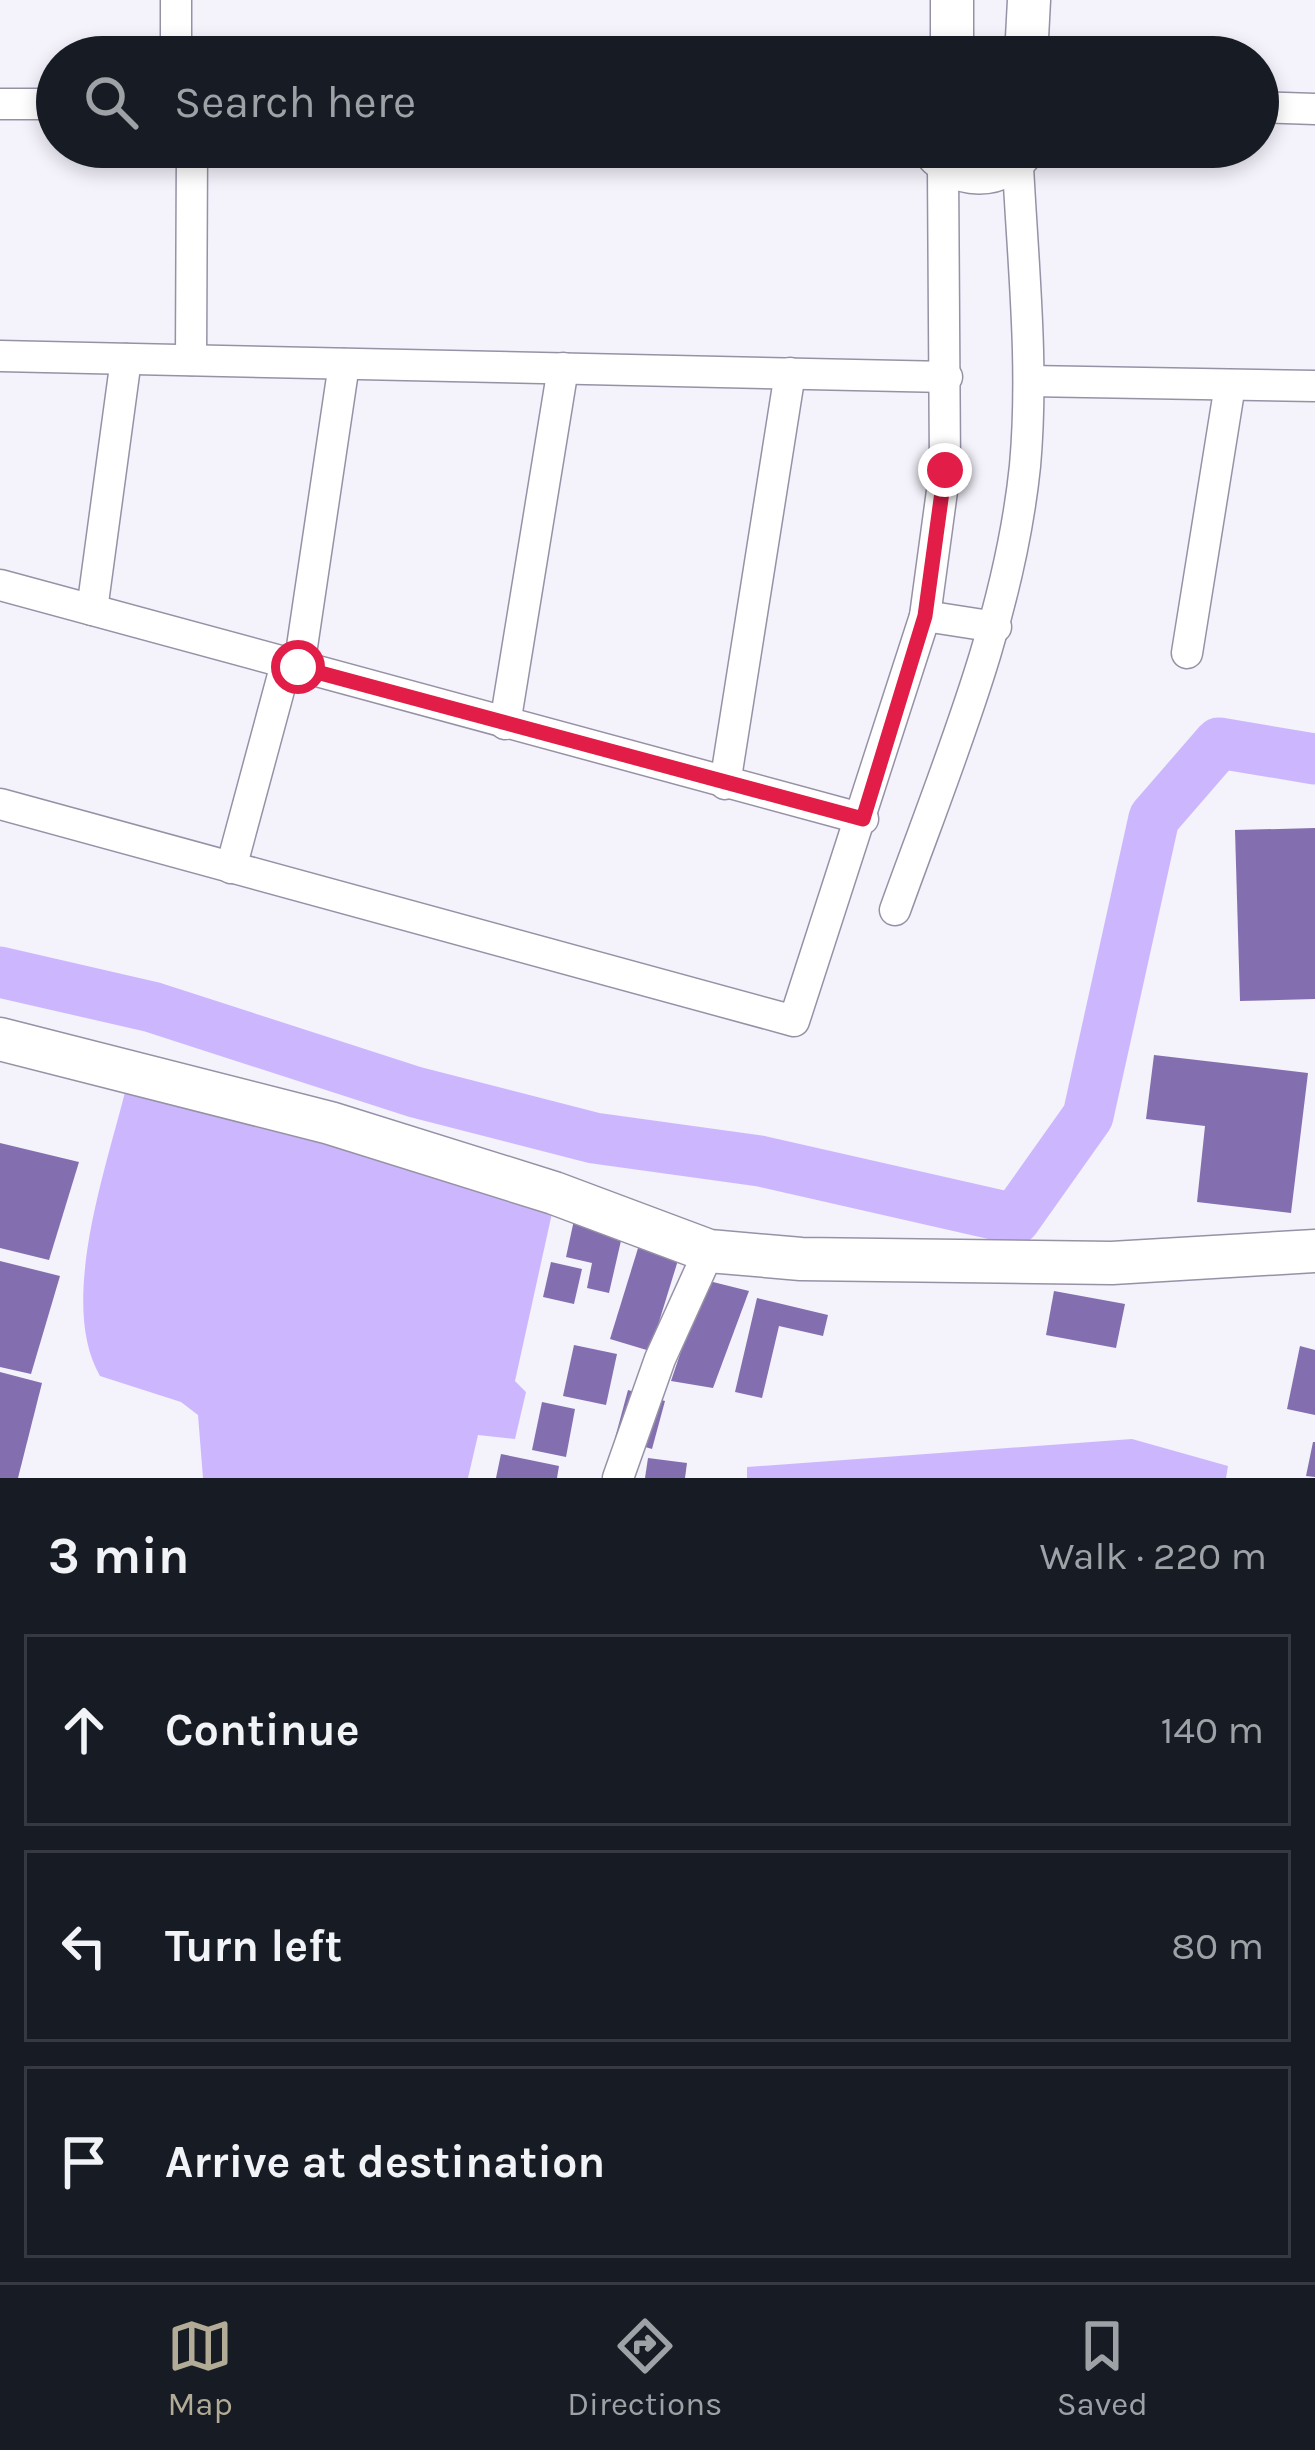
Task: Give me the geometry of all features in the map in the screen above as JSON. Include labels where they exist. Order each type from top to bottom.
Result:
[{"type":"street","points":[[176,0],[176,36]]},
{"type":"street","points":[[952,0],[952,36]]},
{"type":"street","points":[[1027,36],[1029,0]]},
{"type":"street","points":[[0,104],[36,104]]},
{"type":"street","points":[[1279,108],[1315,109]]},
{"type":"street","points":[[190,360],[192,168]]},
{"type":"street","points":[[0,804],[794,1021],[925,616],[945,470],[947,377],[934,168]]},
{"type":"street","points":[[951,168],[973,180],[1005,174],[1012,168]]},
{"type":"street","points":[[895,910],[996,627],[1024,468],[1029,382],[1025,168]]},
{"type":"street","points":[[0,356],[947,377]]},
{"type":"street","points":[[92,610],[126,359]]},
{"type":"street","points":[[231,868],[292,665],[344,364]]},
{"type":"street","points":[[505,724],[563,368]]},
{"type":"street","points":[[725,784],[790,374]]},
{"type":"street","points":[[1029,382],[1315,386]]},
{"type":"street","points":[[1187,653],[1230,385]]},
{"type":"street","points":[[0,585],[863,819]]},
{"type":"street","points":[[925,616],[996,627]]},
{"type":"street","points":[[0,1039],[330,1123],[554,1193],[709,1251],[801,1259],[1112,1263],[1315,1251]]},
{"type":"street","points":[[617,1478],[660,1358],[709,1251]]},
{"type":"shaded area","points":[[127,1084],[554,1204],[515,1381],[526,1392],[515,1439],[478,1435],[468,1478],[203,1478],[198,1415],[181,1402],[100,1376],[88,1345],[83,1310],[90,1232]]},
{"type":"shaded area","points":[[1132,1439],[1228,1466],[1226,1478],[747,1478],[747,1467]]},
{"type":"building","points":[[1315,828],[1315,999],[1240,1001],[1235,830]]},
{"type":"building","points":[[1154,1055],[1308,1073],[1291,1213],[1197,1202],[1205,1126],[1146,1119]]},
{"type":"building","points":[[0,1143],[79,1162],[49,1260],[0,1248]]},
{"type":"building","points":[[574,1220],[623,1232],[609,1293],[587,1288],[592,1263],[566,1257]]},
{"type":"building","points":[[639,1245],[679,1257],[650,1351],[610,1339]]},
{"type":"building","points":[[0,1261],[60,1276],[31,1374],[0,1367]]},
{"type":"building","points":[[551,1262],[582,1269],[574,1304],[543,1297]]},
{"type":"building","points":[[705,1280],[749,1291],[713,1388],[671,1381]]},
{"type":"building","points":[[1054,1291],[1125,1304],[1116,1348],[1046,1335]]},
{"type":"building","points":[[757,1298],[828,1315],[823,1336],[779,1326],[762,1398],[735,1392]]},
{"type":"building","points":[[574,1345],[617,1354],[606,1405],[563,1396]]},
{"type":"building","points":[[1300,1346],[1315,1350],[1315,1415],[1287,1409]]},
{"type":"building","points":[[0,1372],[42,1383],[18,1478],[0,1478]]},
{"type":"building","points":[[628,1390],[665,1401],[652,1449],[615,1438]]},
{"type":"building","points":[[542,1402],[575,1409],[566,1457],[532,1450]]},
{"type":"building","points":[[1315,1442],[1315,1477],[1306,1476]]},
{"type":"building","points":[[501,1454],[559,1466],[557,1478],[496,1478]]},
{"type":"building","points":[[648,1458],[687,1463],[685,1478],[645,1478]]},
{"type":"waterway","points":[[0,972],[152,1007],[415,1092],[594,1138],[760,1161],[1015,1219],[1088,1116],[1154,818],[1219,743],[1315,759]]},
{"type":"route","points":[[298,667],[863,819],[925,616],[945,470]]}]
